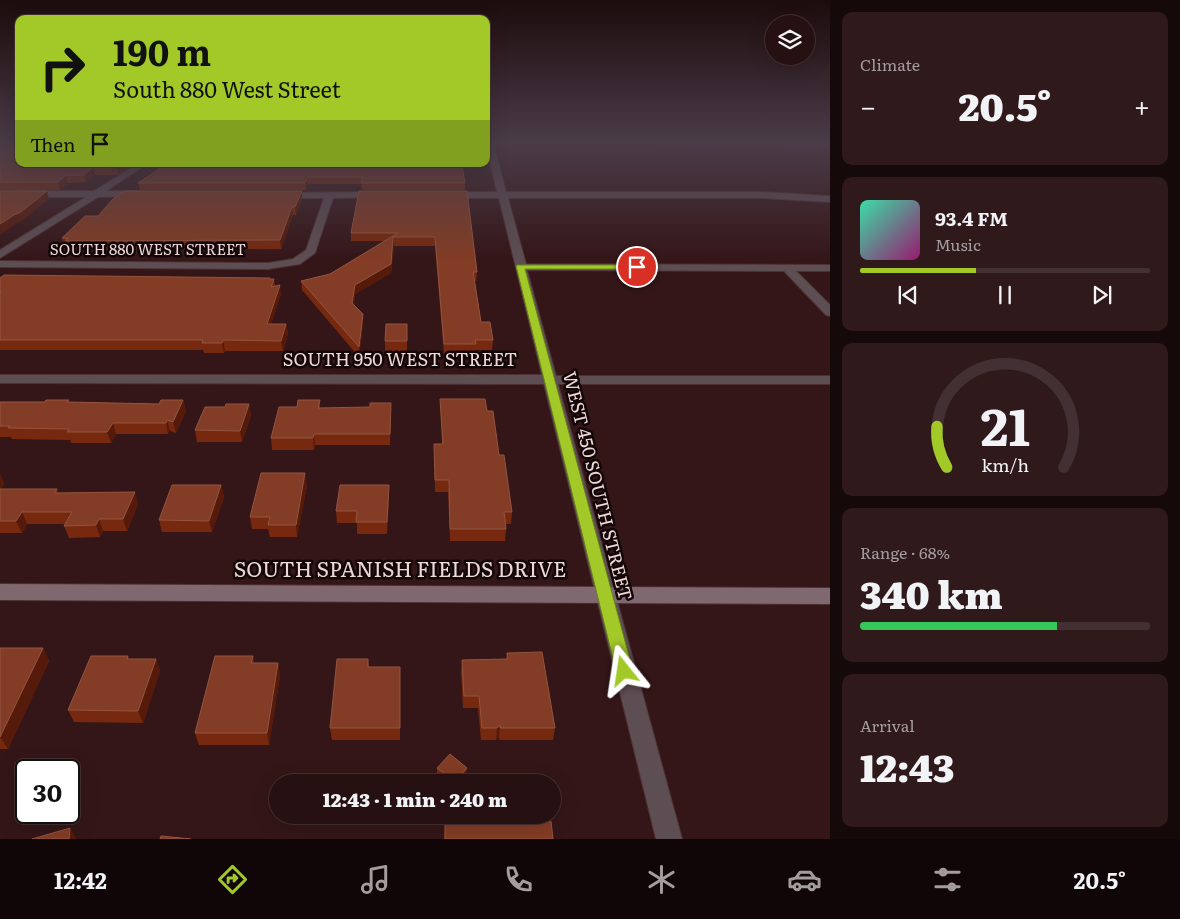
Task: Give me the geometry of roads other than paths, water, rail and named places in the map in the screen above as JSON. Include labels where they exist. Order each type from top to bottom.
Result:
[{"type":"street","points":[[0,255],[114,182]]},
{"type":"street","name":"WEST 450 SOUTH STREET","points":[[499,182],[669,839]]},
{"type":"street","points":[[0,194],[153,194]]},
{"type":"street","points":[[270,194],[385,195]]},
{"type":"street","name":"SOUTH 880 WEST STREET","points":[[0,264],[268,266],[296,262],[311,251],[329,195]]},
{"type":"street","points":[[433,195],[761,195],[830,199]]},
{"type":"street","points":[[520,266],[830,268]]},
{"type":"street","points":[[787,268],[830,312]]},
{"type":"street","name":"SOUTH 950 WEST STREET","points":[[0,379],[549,378],[830,380]]},
{"type":"street","name":"SOUTH SPANISH FIELDS DRIVE","points":[[0,592],[830,596]]}]
